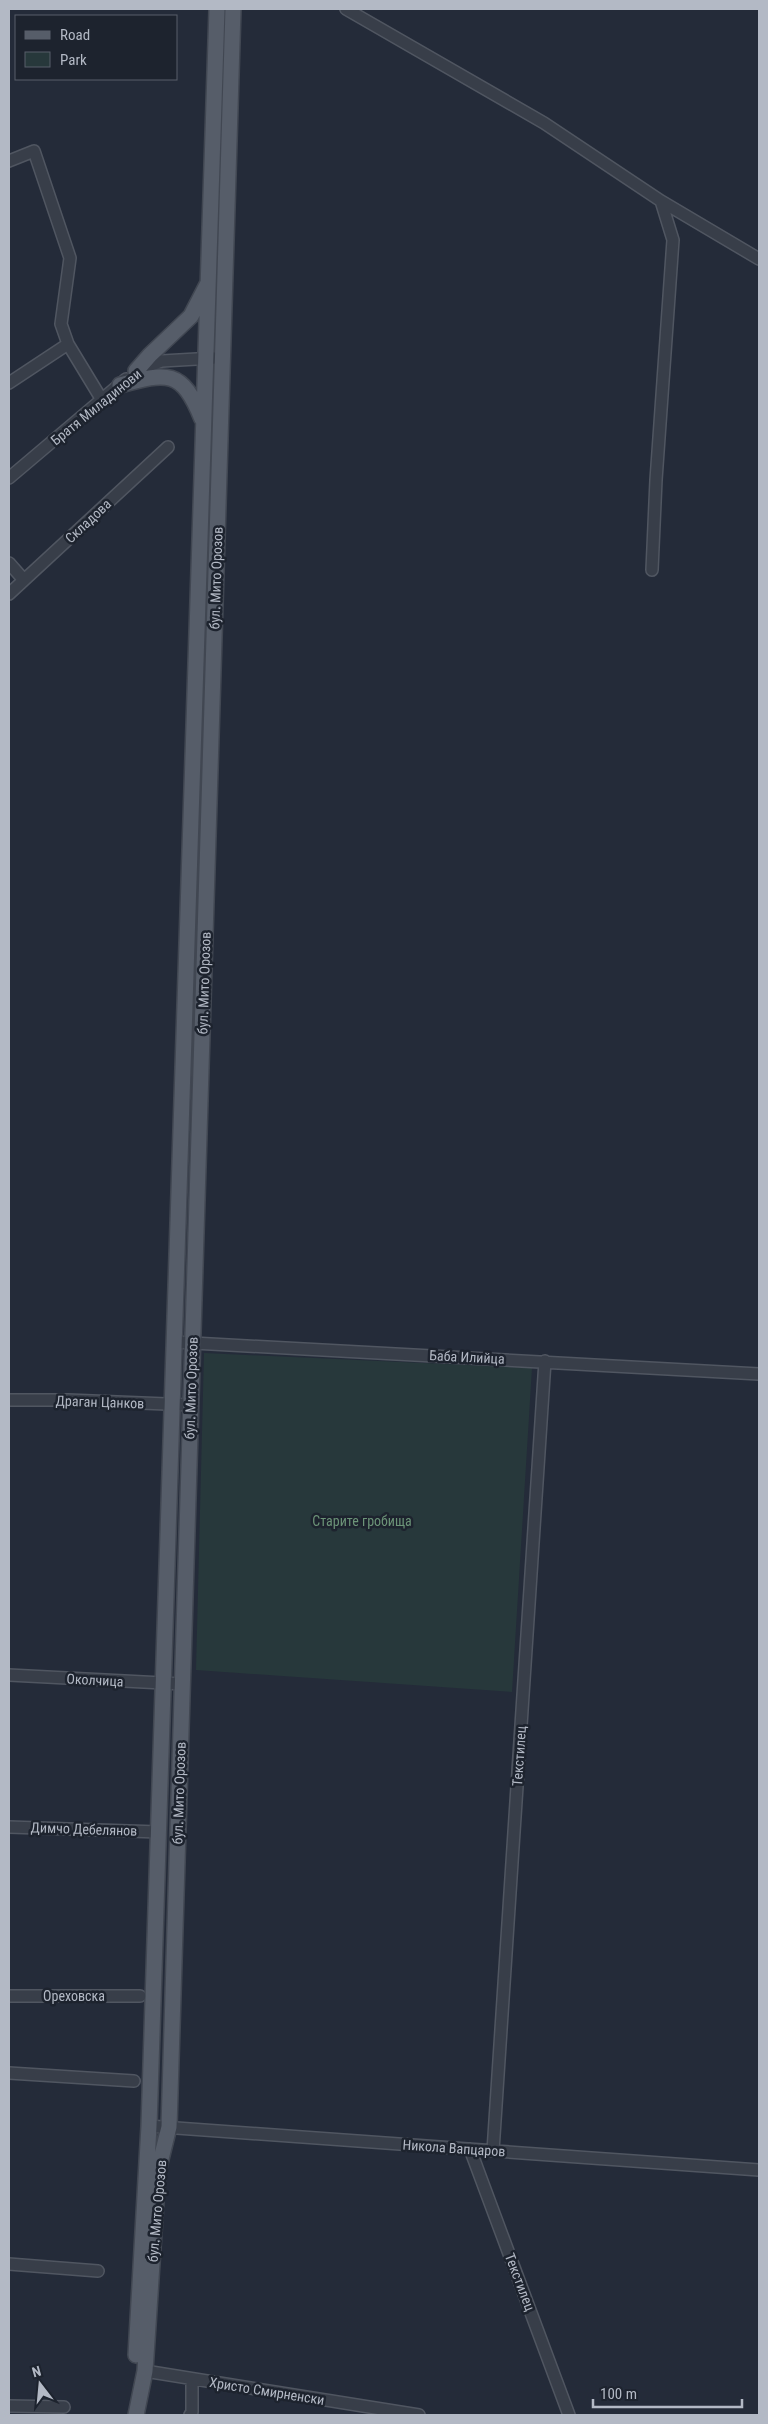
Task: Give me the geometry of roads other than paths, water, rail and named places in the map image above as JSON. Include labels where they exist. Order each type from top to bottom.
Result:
[{"type":"main road","name":"бул. Мито Орозов","points":[[126,2415],[135,2370],[149,2126],[217,9]]},
{"type":"main road","name":"бул. Мито Орозов","points":[[136,2415],[145,2372],[158,2171],[169,2127],[233,9]]},
{"type":"main road","points":[[136,371],[191,316],[209,281]]},
{"type":"main road","points":[[120,385],[152,377],[172,378],[188,389],[205,425]]},
{"type":"street","points":[[346,9],[544,123],[661,201],[759,259]]},
{"type":"street","points":[[9,161],[34,151],[66,241],[70,258],[61,324],[68,344],[102,400]]},
{"type":"street","points":[[652,570],[656,480],[673,240],[661,201]]},
{"type":"street","points":[[9,384],[68,344]]},
{"type":"street","name":"Братя Миладинови","points":[[9,478],[136,371],[162,361],[223,358]]},
{"type":"street","name":"Складова","points":[[9,594],[168,447]]},
{"type":"street","points":[[9,563],[24,580]]},
{"type":"street","name":"Баба Илийца","points":[[175,1342],[759,1374]]},
{"type":"street","name":"Текстилец","points":[[493,2151],[545,1362]]},
{"type":"street","name":"Драган Цанков","points":[[9,1400],[68,1400],[191,1405]]},
{"type":"street","name":"Околчица","points":[[9,1675],[182,1684]]},
{"type":"street","name":"Димчо Дебелянов","points":[[9,1827],[159,1832]]},
{"type":"street","name":"Ореховска","points":[[9,1996],[140,1996]]},
{"type":"street","points":[[9,2073],[134,2082]]},
{"type":"street","name":"Никола Вапцаров","points":[[149,2126],[759,2170]]},
{"type":"street","name":"Текстилец","points":[[470,2149],[569,2415]]},
{"type":"street","points":[[9,2264],[98,2271]]},
{"type":"street","name":"Христо Смирненски","points":[[145,2372],[419,2415]]},
{"type":"street","points":[[190,2415],[192,2412],[192,2379]]},
{"type":"street","points":[[9,2406],[64,2407]]},
{"type":"park label","name":"Старите гробища","points":[[362,1521]]}]
